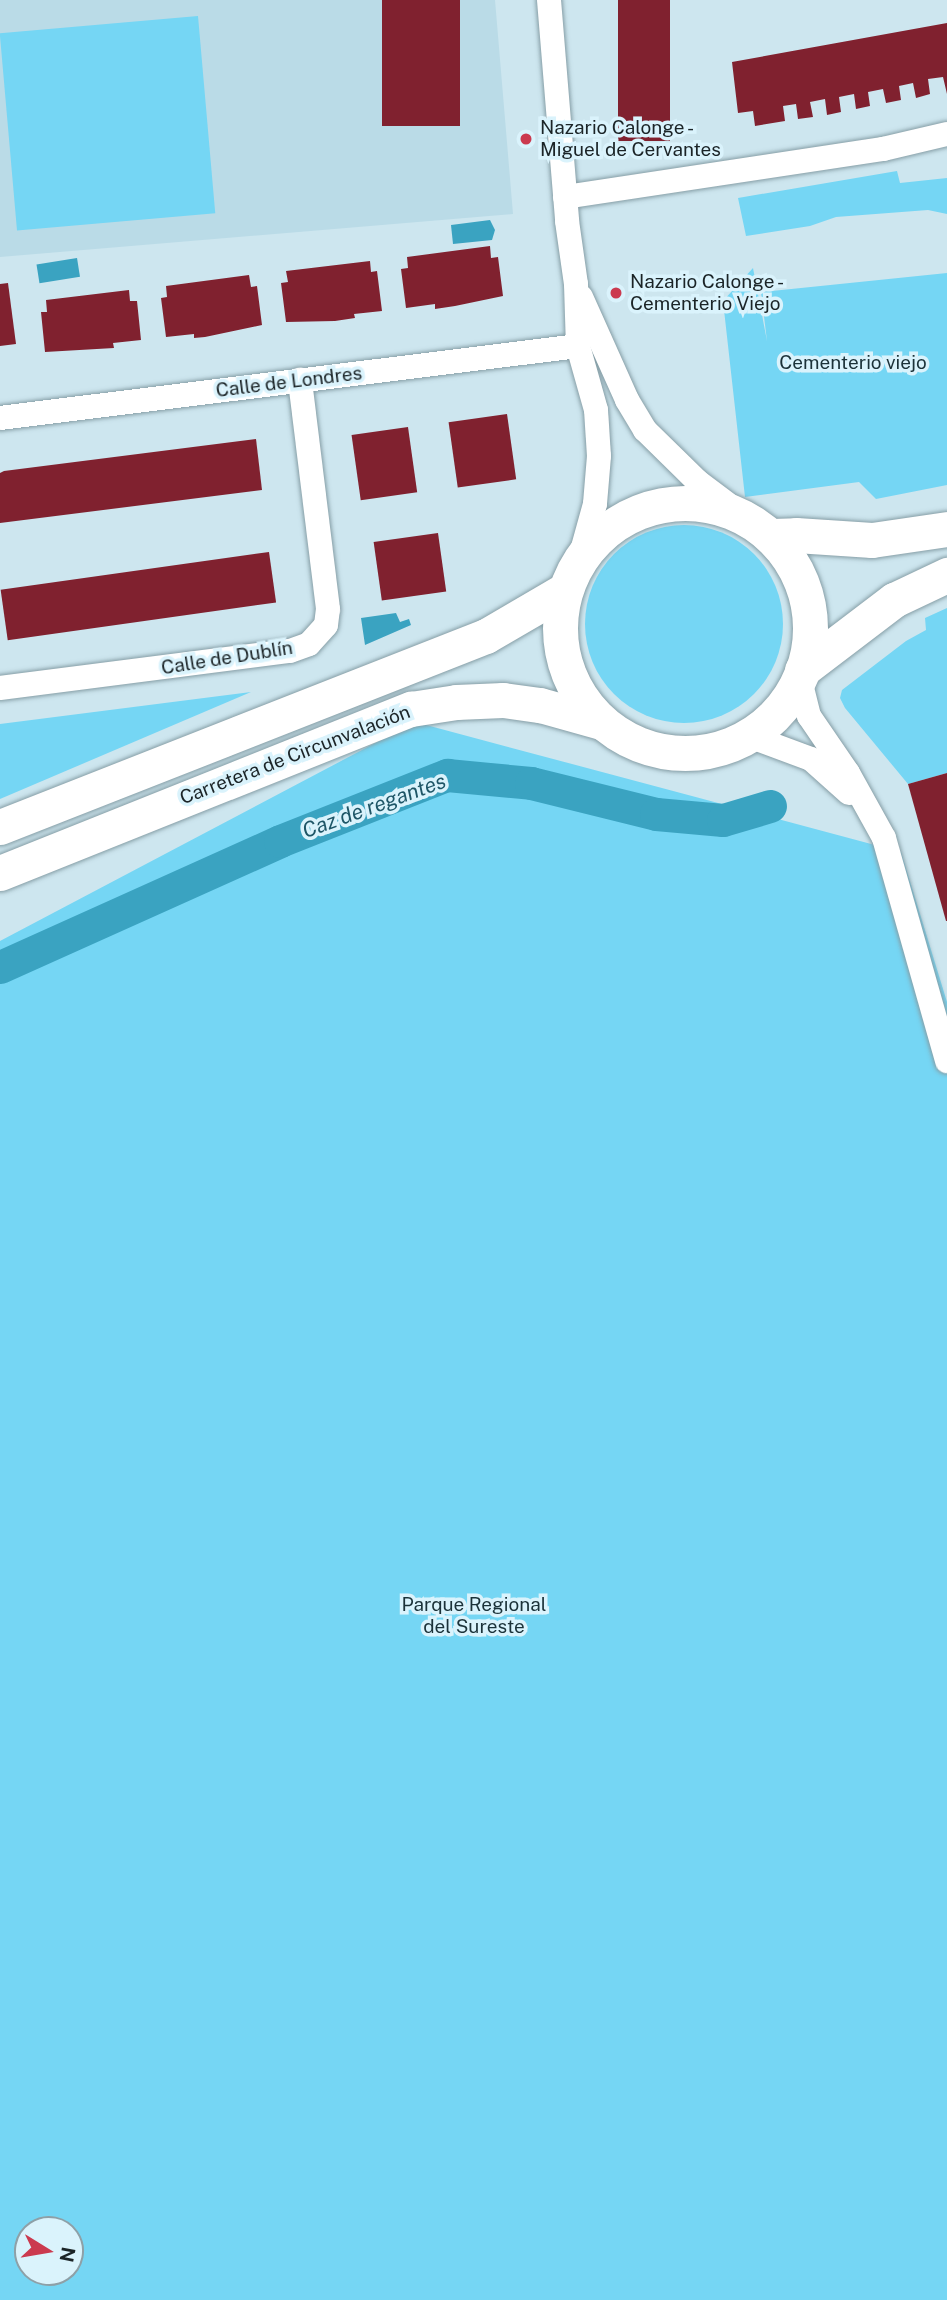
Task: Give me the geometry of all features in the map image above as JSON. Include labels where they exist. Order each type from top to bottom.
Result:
[{"type":"main road","points":[[665,503],[717,505],[741,514],[772,536],[792,560],[805,588],[811,619],[809,650],[801,675],[787,702],[769,721],[749,736],[725,747],[699,753],[673,753],[647,748],[623,737],[601,722],[578,694],[564,661],[560,625],[565,590],[580,558],[607,530],[640,510],[665,503]]},
{"type":"main road","points":[[772,536],[872,540],[947,529]]},
{"type":"main road","points":[[801,675],[894,600],[947,575]]},
{"type":"main road","name":"Carretera de Circunvalación","points":[[0,827],[486,636],[565,590]]},
{"type":"main road","name":"Carretera de Circunvalación","points":[[0,873],[411,709],[456,702],[503,700],[540,705],[601,722]]},
{"type":"street","points":[[549,0],[565,197],[576,285],[578,346],[596,410],[599,456],[595,504],[580,558]]},
{"type":"street","points":[[565,197],[883,149],[947,134]]},
{"type":"street","points":[[576,285],[627,400],[645,430],[668,455],[741,514]]},
{"type":"street","name":"Calle de Londres","points":[[0,418],[578,346]]},
{"type":"street","name":"Calle de Dublín","points":[[0,688],[290,651],[309,644],[326,625],[328,609],[300,380]]},
{"type":"street","points":[[801,675],[809,716],[871,811],[884,838],[947,1061]]},
{"type":"street","points":[[749,736],[811,759],[871,811]]},
{"type":"shaded area","points":[[0,0],[495,0],[513,214],[0,257]]},
{"type":"shaded area","points":[[490,220],[495,230],[492,240],[453,244],[451,225]]},
{"type":"shaded area","points":[[77,258],[80,277],[39,283],[37,264]]},
{"type":"shaded area","points":[[396,613],[400,622],[409,619],[411,625],[365,645],[361,618]]},
{"type":"green space","points":[[198,16],[215,213],[17,231],[0,33]]},
{"type":"green space","points":[[897,171],[900,183],[947,178],[947,214],[928,210],[836,217],[810,226],[746,236],[738,198]]},
{"type":"green space","name":"Cementerio viejo","points":[[753,268],[767,341],[761,292],[947,273],[947,485],[876,499],[859,482],[745,497],[723,301]]},
{"type":"green space","points":[[684,525],[703,526],[722,532],[739,541],[754,554],[767,569],[776,586],[782,605],[782,643],[776,662],[767,679],[754,694],[739,707],[722,716],[703,722],[684,723],[665,722],[646,716],[629,707],[614,694],[601,679],[592,662],[586,643],[585,624],[586,605],[592,586],[601,569],[614,554],[629,541],[646,532],[665,526]]},
{"type":"green space","points":[[947,608],[947,773],[908,784],[845,708],[840,698],[842,690],[906,641],[926,630],[925,618]]},
{"type":"green space","points":[[251,692],[0,799],[0,724]]},
{"type":"green space","name":"Parque Regional del Sureste","points":[[415,722],[901,852],[947,1002],[947,2300],[0,2300],[0,941]]},
{"type":"building","points":[[382,0],[460,0],[460,126],[382,126]]},
{"type":"building","points":[[618,0],[670,0],[670,141],[618,141]]},
{"type":"building","points":[[947,23],[947,94],[943,77],[928,79],[930,94],[916,98],[913,83],[899,86],[901,100],[886,103],[883,89],[868,92],[870,106],[856,109],[854,94],[839,97],[841,112],[827,115],[825,99],[810,102],[813,117],[798,119],[796,104],[783,106],[785,121],[755,126],[753,111],[738,113],[732,62]]},
{"type":"building","points":[[490,246],[491,258],[498,257],[503,296],[435,309],[435,304],[406,308],[401,269],[408,268],[407,257]]},
{"type":"building","points":[[370,261],[371,272],[377,271],[382,311],[354,314],[355,318],[335,321],[286,322],[281,283],[288,282],[286,271]]},
{"type":"building","points":[[249,275],[251,287],[257,286],[262,325],[205,337],[194,338],[194,334],[166,337],[161,298],[167,297],[166,286]]},
{"type":"building","points":[[8,283],[16,344],[0,346],[0,284]]},
{"type":"building","points":[[129,290],[130,301],[137,301],[141,340],[113,343],[114,348],[45,352],[41,312],[47,312],[46,300]]},
{"type":"building","points":[[507,414],[516,479],[458,488],[449,422]]},
{"type":"building","points":[[408,427],[417,492],[361,500],[352,435]]},
{"type":"building","points":[[256,439],[262,490],[0,523],[0,473],[4,471]]},
{"type":"building","points":[[438,533],[446,591],[382,600],[374,542]]},
{"type":"building","points":[[269,552],[276,603],[8,640],[1,590]]},
{"type":"building","points":[[947,773],[947,921],[946,921],[908,784]]},
{"type":"waterway","name":"Caz de regantes","points":[[0,967],[280,841],[447,775],[531,783],[656,814],[723,820],[770,806]]},
{"type":"place","name":"Nazario Calonge - Miguel de Cervantes","points":[[526,139]]},
{"type":"place","name":"Nazario Calonge - Cementerio Viejo","points":[[616,293]]}]
